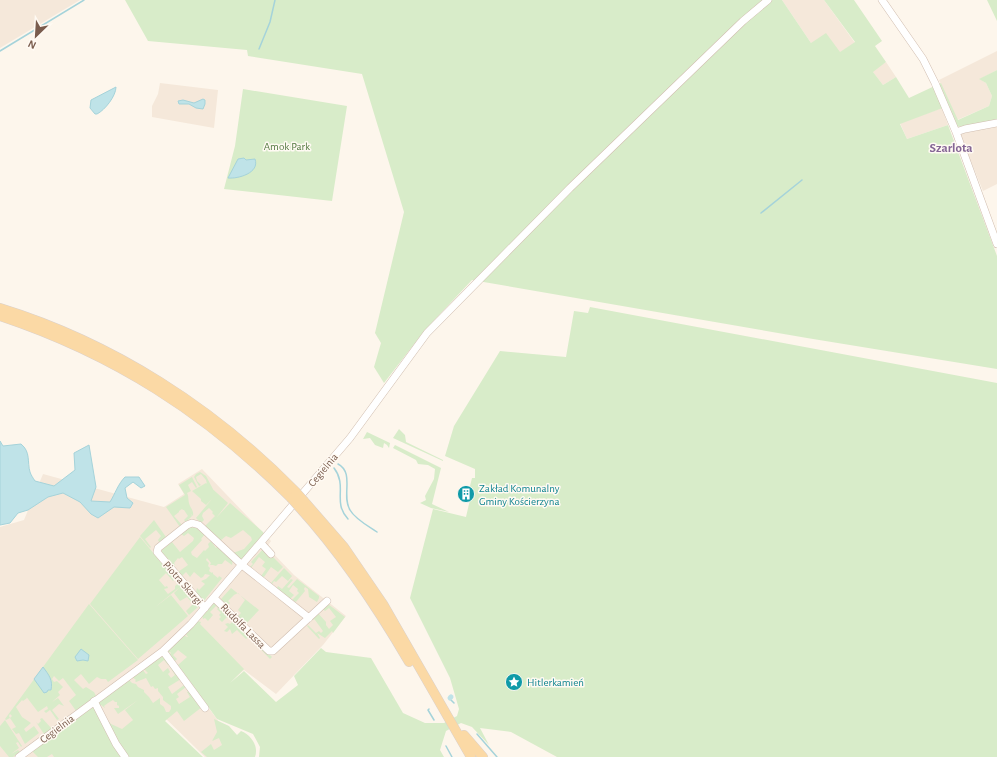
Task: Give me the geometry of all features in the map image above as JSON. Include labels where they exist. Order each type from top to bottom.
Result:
[{"type":"main road","points":[[0,308],[44,323],[90,343],[160,381],[195,404],[264,461],[293,495],[340,543],[368,580],[394,622],[471,757]]},
{"type":"main road","points":[[0,316],[87,351],[130,373],[195,415],[234,445],[266,474],[293,495]]},
{"type":"main road","points":[[302,504],[368,595],[466,757]]},
{"type":"main road","points":[[445,711],[455,720],[467,739],[483,757]]},
{"type":"street","name":"Cegielnia","points":[[19,757],[163,651],[191,624],[350,438],[427,333],[570,188],[743,22],[768,0]]},
{"type":"street","points":[[882,0],[923,60],[935,83],[956,132],[997,244]]},
{"type":"street","points":[[956,132],[965,129],[997,124]]},
{"type":"street","name":"Piotra Skargi","points":[[205,608],[157,552],[158,548],[187,525],[192,523],[199,525],[242,565]]},
{"type":"street","points":[[261,543],[271,554]]},
{"type":"street","points":[[242,565],[308,618]]},
{"type":"street","name":"Rudolfa Lassa","points":[[214,598],[269,652],[273,652],[327,601]]},
{"type":"street","points":[[163,651],[205,708]]},
{"type":"street","points":[[94,701],[116,744],[126,757]]},
{"type":"shaded area","points":[[0,0],[80,0],[0,48]]},
{"type":"shaded area","points":[[782,0],[824,0],[855,43],[840,53],[811,43]]},
{"type":"shaded area","points":[[997,51],[997,70],[980,79],[986,83],[992,96],[989,106],[957,120],[939,80]]},
{"type":"shaded area","points":[[886,62],[896,77],[883,85],[872,71]]},
{"type":"shaded area","points":[[160,83],[218,90],[214,128],[152,117],[152,106],[158,94]]},
{"type":"shaded area","points":[[942,108],[948,125],[907,139],[900,123]]},
{"type":"shaded area","points":[[997,121],[997,184],[983,191],[957,127]]},
{"type":"shaded area","points":[[202,469],[271,541],[267,547],[294,575],[346,616],[323,645],[276,694],[244,670],[224,687],[199,656],[182,672],[245,757],[205,757],[157,710],[97,757],[0,757],[0,527],[24,520],[43,474],[164,507],[184,494],[178,484]]},
{"type":"green space","points":[[125,0],[782,0],[811,43],[826,33],[840,52],[855,42],[824,0],[854,0],[882,41],[875,46],[886,62],[873,72],[883,85],[896,77],[909,98],[941,83],[958,120],[989,106],[992,96],[986,83],[979,79],[997,70],[997,121],[957,127],[948,106],[900,124],[907,139],[948,125],[997,256],[997,369],[472,280],[425,330],[384,383],[374,367],[381,343],[375,333],[404,212],[362,74],[248,56],[247,50],[148,41]]},
{"type":"green space","points":[[987,0],[997,0],[997,21]]},
{"type":"green space","name":"Amok Park","points":[[243,89],[347,106],[332,201],[224,189],[235,146]]},
{"type":"green space","points":[[590,307],[997,383],[997,757],[557,757],[511,732],[480,728],[489,745],[472,727],[461,723],[446,731],[440,750],[444,757],[259,757],[260,747],[253,734],[217,719],[178,665],[187,657],[178,650],[173,655],[177,659],[174,662],[169,655],[171,653],[168,653],[167,651],[184,635],[188,637],[185,633],[197,621],[201,622],[200,624],[244,669],[230,683],[244,671],[276,702],[298,685],[294,676],[321,648],[326,652],[371,658],[403,713],[425,723],[444,723],[457,716],[459,709],[450,678],[410,598],[433,509],[466,517],[472,491],[469,490],[472,478],[475,478],[475,469],[445,456],[454,426],[500,351],[566,357],[574,311],[588,313]]},
{"type":"green space","points":[[399,429],[405,435],[406,442],[443,461],[393,438]]},
{"type":"green space","points":[[367,432],[390,443],[389,448],[384,443],[383,448],[375,445],[370,438],[363,439]]},
{"type":"green space","points":[[395,445],[441,468],[432,504],[449,512],[431,508],[420,503],[426,500],[425,496],[434,479],[435,469],[428,465],[418,464],[416,460],[393,448]]},
{"type":"green space","points":[[200,472],[206,476],[214,491],[207,484],[206,480],[201,474],[196,477],[197,481],[201,485],[199,486],[194,477]]},
{"type":"green space","points":[[192,477],[197,487],[196,488],[192,482],[188,485],[191,491],[187,493],[193,516],[191,514],[192,516],[186,522],[184,520],[188,516],[184,510],[182,509],[179,511],[174,516],[182,525],[180,527],[166,507],[185,495],[179,485]]},
{"type":"green space","points":[[206,483],[228,503],[216,518],[230,503],[264,534],[241,561],[233,553],[244,549],[252,540],[251,537],[243,530],[231,538],[226,536],[220,541],[205,526],[215,516],[209,508],[203,513],[202,516],[204,520],[201,523],[196,518],[212,499],[206,505],[192,491]]},
{"type":"green space","points":[[154,520],[166,537],[160,544],[158,540],[161,536],[156,530],[145,539],[151,547],[150,548],[140,536]]},
{"type":"green space","points":[[190,527],[197,528],[205,534],[201,539],[202,540],[191,552],[192,555],[197,558],[209,547],[208,544],[211,541],[216,548],[218,546],[233,559],[232,565],[225,560],[222,564],[218,564],[216,566],[210,565],[211,563],[207,558],[206,560],[209,563],[208,566],[210,568],[209,571],[212,573],[213,572],[213,574],[218,578],[219,576],[222,578],[203,602],[196,592],[197,588],[199,590],[205,584],[201,581],[210,575],[205,574],[201,578],[194,572],[190,577],[186,572],[182,576],[178,572],[188,565],[182,557],[179,559],[178,558],[174,563],[174,568],[162,553],[162,550],[172,542],[180,552],[193,541],[194,538],[188,533],[184,536],[181,534]]},
{"type":"green space","points":[[140,537],[175,579],[173,581],[166,573],[159,580],[165,587],[167,586],[168,588],[164,589],[168,594],[175,589],[175,586],[179,583],[198,607],[189,615],[186,611],[193,604],[187,597],[180,601],[174,593],[180,587],[154,608],[171,595],[188,616],[138,659],[90,604]]},
{"type":"green space","points":[[264,548],[283,567],[278,572],[271,567],[264,577],[261,576],[266,569],[262,566],[265,562],[259,557],[251,568],[250,567],[253,564],[251,562]]},
{"type":"green space","points":[[284,568],[292,576],[288,581],[282,576],[272,584],[271,583]]},
{"type":"green space","points":[[291,579],[293,580],[287,587],[289,588],[297,579],[319,596],[317,602],[309,597],[308,589],[305,587],[305,591],[296,602],[292,600],[299,593],[297,591],[298,589],[293,585],[289,591],[294,595],[290,599],[277,588],[278,586],[282,589]]},
{"type":"green space","points":[[231,588],[238,593],[228,601],[230,603],[227,606],[221,599]]},
{"type":"green space","points":[[240,595],[259,610],[245,625],[237,617],[241,613],[238,610],[245,600]]},
{"type":"green space","points":[[213,602],[218,603],[272,657],[270,659],[249,637],[246,639],[237,630],[232,634],[230,629],[227,632],[224,631],[228,627],[225,624],[230,624],[233,621],[228,616],[222,622],[219,619],[221,617],[219,615],[221,613],[216,606],[210,612],[213,615],[208,621],[205,618],[203,619],[202,615]]},
{"type":"green space","points":[[89,604],[138,660],[108,682],[106,679],[97,677],[89,684],[81,674],[74,680],[83,689],[86,687],[94,692],[96,696],[76,711],[69,701],[76,695],[63,678],[59,681],[54,676],[52,679],[54,682],[57,681],[63,687],[58,692],[60,695],[52,702],[58,698],[64,706],[59,704],[52,710],[59,719],[57,720],[50,710],[46,713],[44,711],[48,709],[47,706],[38,712],[25,695],[27,698],[23,701],[22,700],[16,707],[22,717],[31,723],[24,729],[26,732],[34,726],[39,733],[25,744],[19,733],[16,734],[12,729],[16,727],[10,718],[5,719]]},
{"type":"green space","points":[[328,604],[345,617],[333,633],[332,631],[325,638],[317,633],[320,638],[319,639],[307,626],[308,625],[316,633],[319,631],[321,633],[323,631],[315,619],[314,620],[311,618],[317,612],[326,622],[329,629],[333,625],[330,621],[336,617],[329,608],[325,611],[322,608]]},
{"type":"green space","points":[[161,655],[170,664],[168,665],[164,660],[158,665],[163,672],[168,668],[170,672],[168,674],[171,678],[175,675],[170,667],[172,667],[181,679],[168,687],[172,694],[184,685],[186,687],[177,694],[179,697],[176,699],[179,704],[190,697],[187,692],[190,690],[202,707],[184,721],[177,711],[165,721],[203,757],[54,757],[52,754],[47,757],[38,757],[32,751],[94,705],[111,724],[122,729],[133,720],[125,710],[138,700],[118,714],[114,708],[119,708],[117,702],[113,700],[104,706],[105,708],[101,705],[99,706],[97,702],[128,679],[144,690],[153,703],[160,698],[160,704],[164,707],[166,712],[169,712],[171,706],[163,700],[158,688],[155,689],[153,686],[151,687],[146,678],[136,682],[136,680],[132,677],[142,669],[146,674],[148,673],[143,668]]},
{"type":"green space","points":[[42,718],[52,729],[44,734],[36,722],[38,724]]},
{"type":"green space","points":[[214,719],[229,726],[237,735],[241,731],[248,735],[255,745],[255,757],[207,757],[201,752],[211,744],[214,750],[222,745],[219,738],[212,741],[217,732]]},
{"type":"green space","points":[[5,720],[22,746],[21,747],[18,742],[16,743],[19,748],[11,754],[18,750],[20,752],[13,757],[9,757],[0,746],[0,726]]},
{"type":"water","points":[[116,87],[116,91],[110,102],[100,112],[95,114],[90,108],[91,100]]},
{"type":"water","points":[[203,99],[205,100],[205,104],[203,109],[196,108],[189,104],[179,104],[178,101],[183,100],[194,103]]},
{"type":"water","points":[[244,158],[246,160],[255,159],[256,164],[254,168],[242,176],[228,178],[238,159]]},
{"type":"water","points":[[0,441],[3,446],[21,444],[26,450],[30,472],[35,481],[54,486],[75,470],[74,453],[89,445],[96,487],[91,501],[110,502],[118,486],[125,477],[139,477],[145,486],[141,488],[133,482],[125,488],[127,498],[133,503],[130,508],[114,507],[98,518],[91,514],[80,502],[63,493],[48,497],[28,510],[18,513],[10,523],[0,525]]},
{"type":"water","points":[[81,649],[89,655],[88,661],[77,661],[75,657]]},
{"type":"water","points":[[43,667],[51,680],[51,690],[44,693],[34,679]]},
{"type":"waterway","points":[[0,51],[84,0]]},
{"type":"waterway","points":[[259,49],[270,22],[275,0]]},
{"type":"waterway","points":[[761,213],[802,180]]},
{"type":"waterway","points":[[338,464],[346,473],[347,498],[350,510],[358,519],[377,532]]},
{"type":"waterway","points":[[334,468],[340,481],[341,506],[343,513],[348,519]]},
{"type":"waterway","points":[[449,698],[454,703]]},
{"type":"waterway","points":[[429,709],[428,710],[434,720]]},
{"type":"waterway","points":[[477,734],[497,757]]},
{"type":"waterway","points":[[446,746],[452,757]]},
{"type":"place","name":"Zakład Komunalny Gminy Kościerzyna","points":[[466,494]]},
{"type":"place","name":"Hitlerkamień","points":[[514,682]]},
{"type":"district","name":"Szarlota","points":[[951,148]]}]
